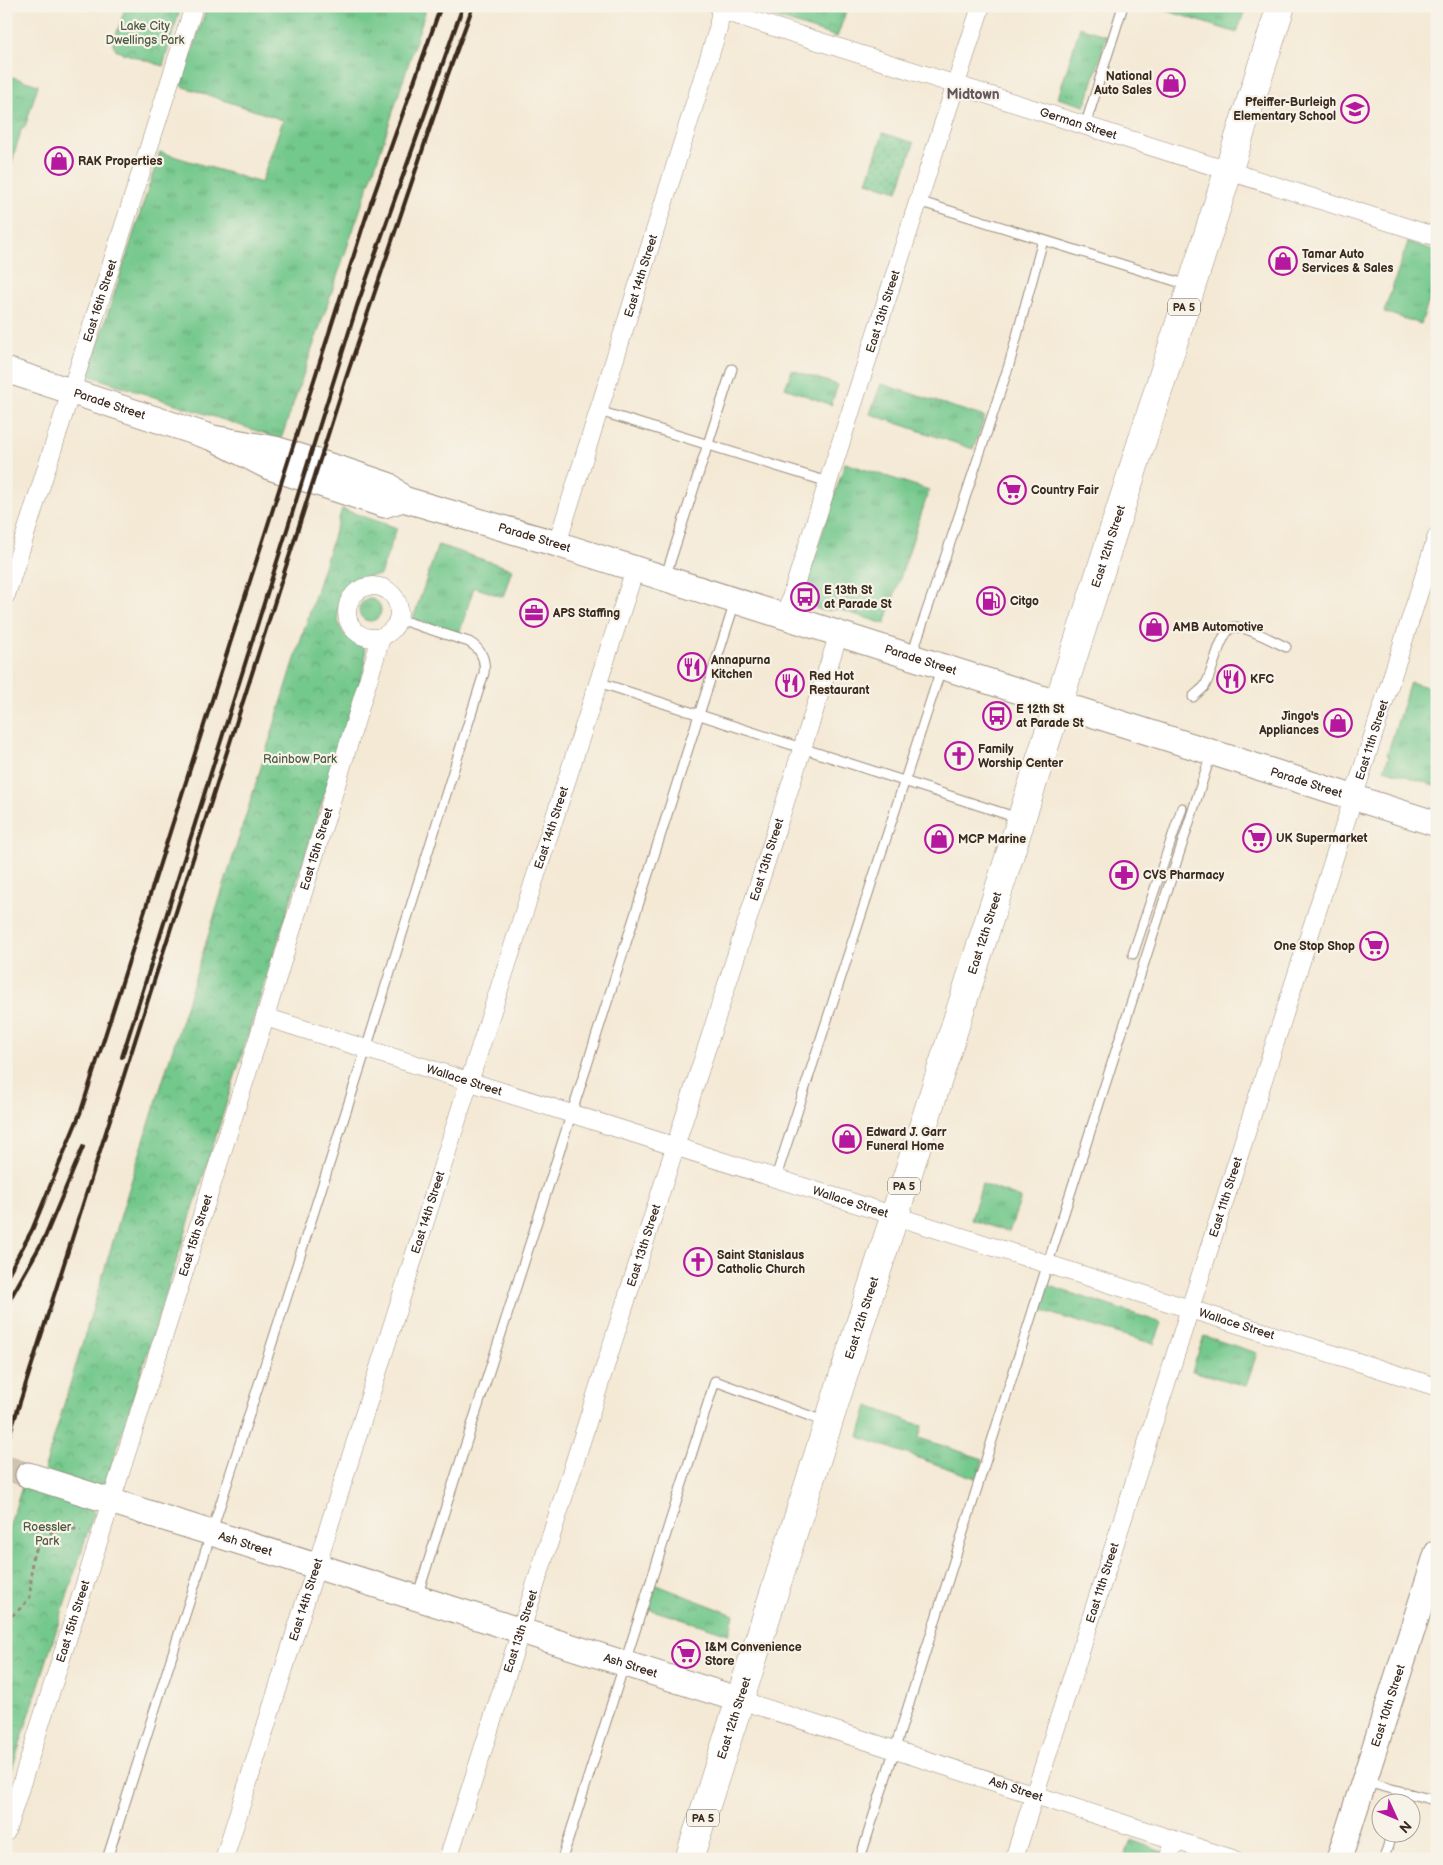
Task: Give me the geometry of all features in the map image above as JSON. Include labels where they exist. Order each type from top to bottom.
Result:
[{"type":"main road","name":"East 12th Street","points":[[689,1859],[1281,6]]},
{"type":"main road","name":"Parade Street","points":[[6,370],[213,438],[269,466],[384,505],[403,499],[556,544],[1437,824]]},
{"type":"main road","name":"Ash Street","points":[[28,1475],[740,1700]]},
{"type":"main road","name":"East 10th Street","points":[[1339,1859],[1437,1553]]},
{"type":"street","name":"East 16th Street","points":[[6,595],[194,6]]},
{"type":"street","name":"East 13th Street","points":[[785,616],[981,6]]},
{"type":"street","name":"German Street","points":[[721,8],[956,85],[1437,237]]},
{"type":"street","name":"East 14th Street","points":[[556,544],[718,29],[721,8]]},
{"type":"street","name":"East 11th Street","points":[[1014,1859],[1437,536]]},
{"type":"street","name":"East 14th Street","points":[[224,1859],[469,1082],[635,568]]},
{"type":"street","points":[[381,638],[372,639],[364,637],[356,633],[350,626],[346,610],[348,601],[353,594],[369,586],[378,586],[386,589],[397,602],[399,610],[398,619]]},
{"type":"street","name":"East 15th Street","points":[[6,1832],[265,1017],[381,638],[392,630],[398,619]]},
{"type":"street","name":"East 13th Street","points":[[448,1859],[839,634]]},
{"type":"street","name":"Wallace Street","points":[[265,1017],[1437,1387]]},
{"type":"street","name":"Ash Street","points":[[740,1700],[1233,1859]]},
{"type":"street","points":[[1168,1859],[1174,1840]]},
{"type":"lane","points":[[1085,126],[1123,6]]},
{"type":"lane","points":[[918,201],[1191,285]]},
{"type":"lane","points":[[911,656],[1009,365],[1043,240]]},
{"type":"lane","points":[[665,578],[732,368]]},
{"type":"lane","points":[[599,411],[828,482]]},
{"type":"lane","points":[[417,1597],[735,600]]},
{"type":"lane","points":[[107,1859],[366,1049],[485,665],[480,651],[469,642],[398,619]]},
{"type":"lane","points":[[1193,697],[1205,686],[1221,642],[1232,628],[1249,630],[1286,646]]},
{"type":"lane","points":[[776,1177],[942,666]]},
{"type":"lane","points":[[598,682],[1021,818]]},
{"type":"lane","points":[[860,1859],[1212,751]]},
{"type":"lane","points":[[1134,954],[1182,808]]},
{"type":"lane","points":[[562,1859],[715,1381],[829,1422]]},
{"type":"lane","points":[[1363,1782],[1406,1792]]},
{"type":"lane","points":[[1420,1796],[1437,1801]]},
{"type":"lane","points":[[1384,1859],[1389,1842]]},
{"type":"path","points":[[6,1621],[30,1597],[32,1559],[39,1544],[54,1530],[70,1528],[81,1530]]},
{"type":"green space","name":"Lake City Dwellings Park","points":[[126,6],[181,6],[163,66],[117,51],[113,44]]},
{"type":"green space","points":[[207,6],[427,6],[380,152],[281,439],[88,375],[160,152],[261,183],[283,120],[181,86]]},
{"type":"green space","points":[[740,6],[848,6],[837,37]]},
{"type":"green space","points":[[1152,6],[1246,6],[1237,33]]},
{"type":"green space","points":[[1080,27],[1107,36],[1085,106],[1058,98]]},
{"type":"green space","points":[[6,75],[38,85],[25,127],[22,127],[6,183]]},
{"type":"green space","points":[[883,133],[914,143],[898,191],[867,182]]},
{"type":"green space","points":[[1408,242],[1437,251],[1437,276],[1421,324],[1384,312]]},
{"type":"green space","points":[[792,370],[838,385],[831,405],[785,388]]},
{"type":"green space","points":[[881,384],[985,417],[973,449],[870,414]]},
{"type":"green space","points":[[845,463],[929,490],[885,624],[838,609],[824,611],[807,605],[802,597]]},
{"type":"green space","name":"Rainbow Park","points":[[342,509],[397,528],[380,575],[362,577],[349,583],[341,594],[339,602],[338,621],[340,627],[344,634],[364,647],[365,666],[105,1486],[100,1489],[44,1471],[126,1198]]},
{"type":"green space","points":[[438,545],[512,569],[503,597],[474,587],[459,634],[413,619]]},
{"type":"green space","points":[[366,599],[374,599],[381,606],[381,614],[374,621],[366,621],[359,614],[359,606]]},
{"type":"green space","points":[[1410,682],[1437,690],[1437,786],[1384,769]]},
{"type":"green space","points":[[982,1184],[1021,1198],[1009,1232],[971,1220]]},
{"type":"green space","points":[[1046,1285],[1162,1323],[1154,1344],[1039,1310]]},
{"type":"green space","points":[[1204,1336],[1257,1353],[1246,1386],[1192,1371]]},
{"type":"green space","points":[[868,1406],[922,1426],[919,1438],[983,1459],[978,1479],[859,1437]]},
{"type":"green space","name":"Roessler Park","points":[[23,1484],[88,1504],[94,1512],[6,1788],[6,1537]]},
{"type":"green space","points":[[654,1584],[734,1615],[729,1634],[646,1608]]},
{"type":"green space","points":[[1131,1840],[1163,1852],[1160,1859],[1124,1859]]},
{"type":"tunnel","points":[[6,1468],[28,1475]]},
{"type":"railway","points":[[6,1278],[32,1230],[81,1111],[366,217],[441,6]]},
{"type":"railway","points":[[122,1057],[357,306],[463,6]]},
{"type":"railway","points":[[6,1446],[346,378],[447,77],[473,6]]},
{"type":"railway","points":[[6,1306],[45,1237],[83,1147]]},
{"type":"place","name":"National Auto Sales","points":[[1171,83]]},
{"type":"place","name":"Pfeiffer-Burleigh Elementary School","points":[[1355,109]]},
{"type":"place","name":"RAK Properties","points":[[59,161]]},
{"type":"place","name":"Tamar Auto Services & Sales","points":[[1283,261]]},
{"type":"place","name":"Country Fair","points":[[1012,490]]},
{"type":"place","name":"E 13th St at Parade St","points":[[805,597]]},
{"type":"place","name":"Citgo","points":[[991,601]]},
{"type":"place","name":"APS Staffing","points":[[534,613]]},
{"type":"place","name":"AMB Automotive","points":[[1154,627]]},
{"type":"place","name":"Annapurna Kitchen","points":[[692,667]]},
{"type":"place","name":"KFC","points":[[1231,679]]},
{"type":"place","name":"Red Hot Restaurant","points":[[790,683]]},
{"type":"place","name":"E 12th St at Parade St","points":[[997,716]]},
{"type":"place","name":"Jingo's Appliances","points":[[1338,723]]},
{"type":"place","name":"Family Worship Center","points":[[959,756]]},
{"type":"place","name":"UK Supermarket","points":[[1257,838]]},
{"type":"place","name":"MCP Marine","points":[[939,839]]},
{"type":"place","name":"CVS Pharmacy","points":[[1124,875]]},
{"type":"place","name":"One Stop Shop","points":[[1374,946]]},
{"type":"place","name":"Edward J. Garr Funeral Home","points":[[847,1139]]},
{"type":"place","name":"Saint Stanislaus Catholic Church","points":[[698,1262]]},
{"type":"place","name":"I&M Convenience Store","points":[[686,1654]]},
{"type":"district","name":"Midtown","points":[[973,94]]}]
